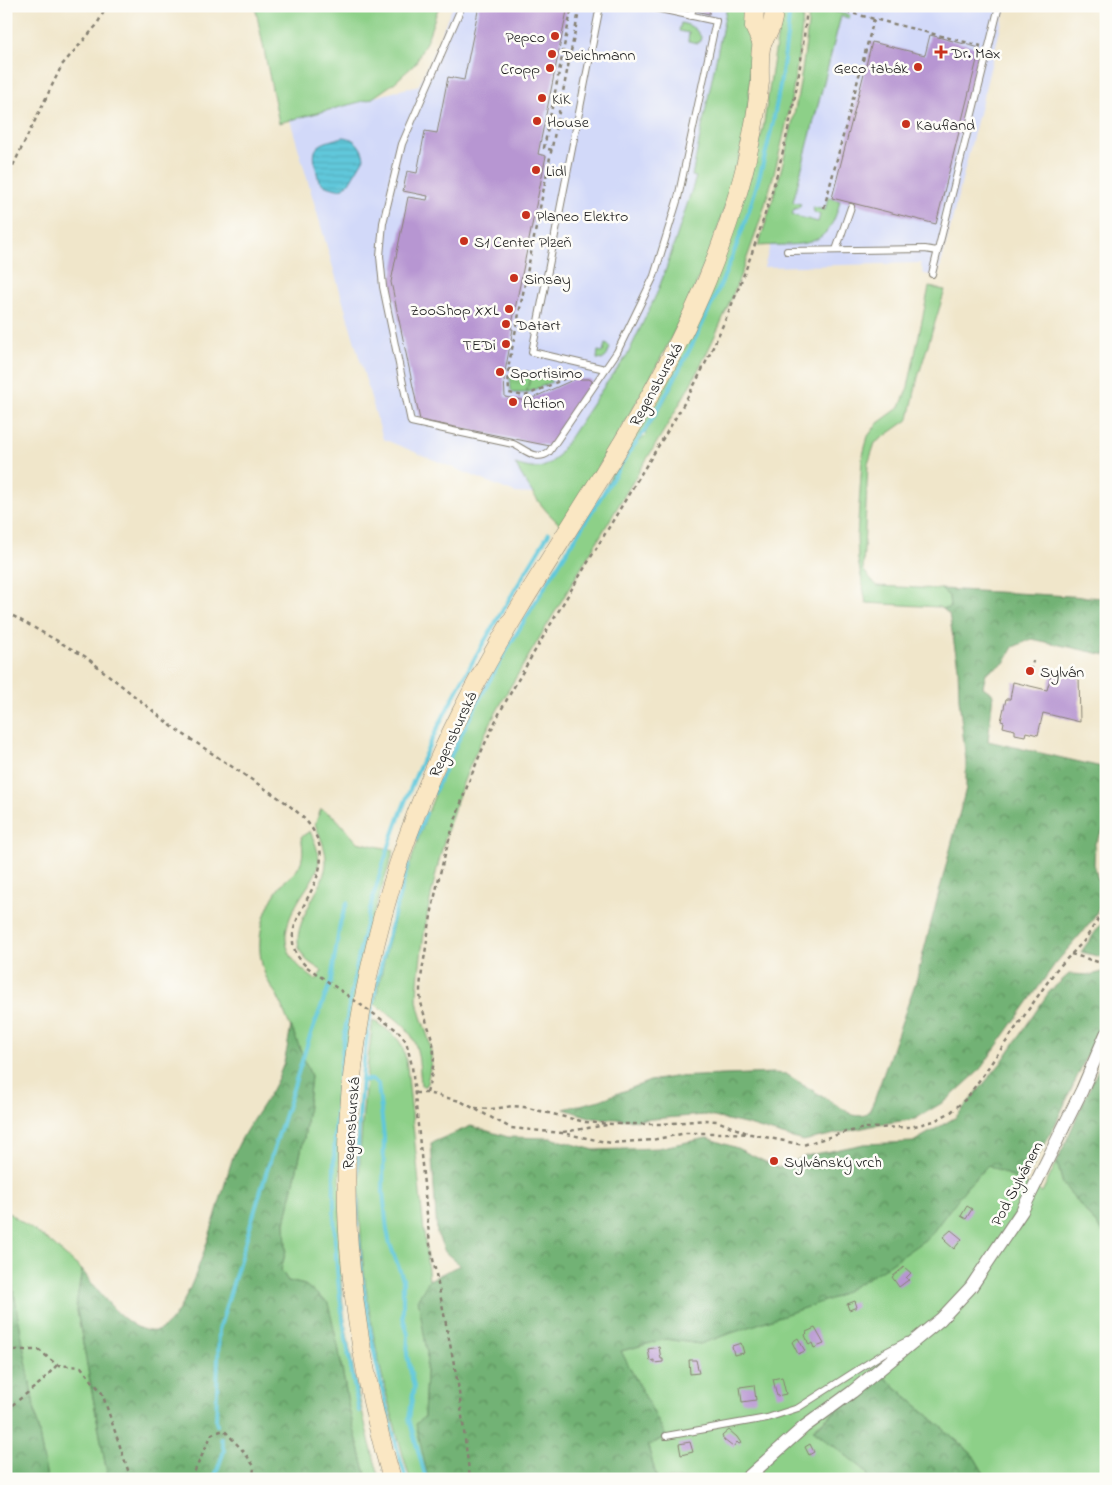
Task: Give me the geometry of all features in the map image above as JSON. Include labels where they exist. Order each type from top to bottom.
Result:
[{"type":"main road","name":"Regensburská","points":[[754,6],[754,27],[762,44]]},
{"type":"main road","name":"Regensburská","points":[[392,1479],[374,1408],[357,1316],[351,1271],[347,1209],[347,1148],[352,1085],[362,1011],[379,928],[394,874],[418,807],[443,749],[471,693],[501,638],[632,428],[691,316],[723,238],[742,178],[758,101],[762,44],[772,27],[774,6]]},
{"type":"street","name":"Pod Sylvánem","points":[[746,1479],[804,1427],[852,1392],[928,1330],[971,1287],[1022,1211],[1082,1090],[1106,1034]]},
{"type":"lane","points":[[462,6],[402,144],[384,223],[380,256],[383,287],[410,421],[414,424],[513,444],[524,448],[532,455],[541,456],[549,452],[617,352],[654,276],[678,198],[716,21],[646,6]]},
{"type":"lane","points":[[600,6],[532,352],[606,369]]},
{"type":"lane","points":[[691,16],[693,6]]},
{"type":"lane","points":[[932,274],[999,6]]},
{"type":"lane","points":[[836,250],[851,207]]},
{"type":"lane","points":[[787,251],[925,249],[937,251]]},
{"type":"lane","name":"Pod Sylvánem","points":[[666,1436],[767,1418],[798,1408],[884,1353],[928,1330]]},
{"type":"path","points":[[6,180],[62,65],[96,26],[107,6]]},
{"type":"path","points":[[572,6],[544,148],[552,150],[580,6]]},
{"type":"path","points":[[427,1093],[434,1054],[433,1044],[420,1004],[420,988],[430,918],[441,866],[462,796],[483,746],[501,710],[689,393],[728,315],[762,226],[788,130],[807,6]]},
{"type":"path","points":[[823,6],[982,46],[984,38]]},
{"type":"path","points":[[824,208],[874,19]]},
{"type":"path","points":[[508,369],[561,380]]},
{"type":"path","points":[[6,612],[86,657],[174,728],[301,814],[318,839],[321,868],[317,882],[296,920],[293,940],[297,955],[307,967],[398,1032],[406,1041],[415,1093],[430,1244],[458,1384],[470,1479]]},
{"type":"path","points":[[1030,671],[1033,661]]},
{"type":"path","points":[[1106,842],[1102,863],[1106,876]]},
{"type":"path","points":[[472,1107],[492,1109],[513,1106],[524,1107],[585,1122],[612,1124],[717,1121],[751,1134],[803,1145],[866,1128],[911,1127],[934,1121],[951,1112],[967,1098],[1056,970],[1087,937],[1106,907]]},
{"type":"path","points":[[1071,954],[1098,962],[1106,962]]},
{"type":"path","points":[[415,1093],[427,1093],[460,1101],[511,1128],[562,1133],[611,1142],[652,1140],[686,1133],[751,1134]]},
{"type":"path","points":[[562,1133],[612,1124]]},
{"type":"path","points":[[6,1350],[39,1350],[57,1365],[81,1367],[102,1393],[131,1479]]},
{"type":"path","points":[[6,1410],[40,1383],[57,1365]]},
{"type":"path","points":[[191,1479],[212,1434],[224,1430],[254,1466],[253,1479]]},
{"type":"shaded area","points":[[453,6],[734,6],[715,120],[670,264],[625,364],[541,490],[532,494],[515,493],[383,439],[290,120],[419,85]]},
{"type":"shaded area","points":[[836,6],[1006,6],[938,276],[924,274],[920,263],[764,267],[801,140]]},
{"type":"green space","points":[[255,6],[439,6],[427,40],[415,64],[394,83],[371,99],[279,123]]},
{"type":"green space","points":[[727,6],[750,6],[750,87],[744,140],[718,228],[701,273],[660,360],[637,402],[562,526],[541,505],[515,464],[538,468],[547,465],[557,457],[605,385],[627,356],[657,293],[696,177],[692,176]]},
{"type":"green space","points":[[782,6],[789,6],[774,112],[758,180],[735,248],[706,316],[652,420],[628,451],[603,492],[747,187],[763,129]]},
{"type":"green space","points":[[791,6],[804,6],[800,47],[785,129],[763,210],[735,289],[709,348],[677,409],[497,711],[465,778],[447,830],[428,911],[417,994],[417,1001],[430,1045],[431,1057],[427,1083],[425,1086],[421,1086],[416,1046],[412,1037],[399,1021],[375,1004],[394,921],[418,840],[438,787],[458,743],[503,657],[552,574],[629,452],[646,435],[645,433],[668,394],[710,311],[744,227],[769,142],[786,53]]},
{"type":"green space","points":[[814,7],[850,15],[849,18],[841,16],[793,202],[801,204],[798,208],[794,209],[792,215],[818,222],[820,215],[814,212],[813,207],[825,210],[828,197],[840,201],[835,217],[821,237],[801,244],[758,246],[791,131],[802,72],[809,13]]},
{"type":"green space","points":[[681,23],[697,31],[701,37],[700,42],[688,41],[689,33],[679,31]]},
{"type":"green space","points":[[929,287],[945,290],[918,377],[909,419],[875,443],[868,464],[863,570],[877,586],[941,589],[949,596],[950,608],[943,609],[939,607],[866,603],[858,560],[857,538],[862,459],[868,436],[878,423],[900,407],[908,387]]},
{"type":"green space","points":[[605,344],[610,348],[606,357],[602,360],[597,359],[598,351],[603,352]]},
{"type":"green space","points":[[513,372],[531,375],[526,393],[514,393],[511,390],[510,377]]},
{"type":"green space","points":[[531,375],[549,379],[552,382],[526,393]]},
{"type":"green space","points":[[941,589],[1106,598],[1106,655],[1032,639],[1013,647],[1004,663],[986,673],[983,687],[993,694],[988,741],[1106,768],[1106,825],[1095,843],[1094,864],[1103,900],[1092,921],[1055,964],[979,1071],[947,1100],[915,1119],[881,1124],[803,1141],[745,1124],[705,1115],[639,1120],[593,1118],[564,1109],[600,1100],[650,1081],[673,1077],[774,1073],[786,1074],[853,1115],[862,1116],[867,1114],[874,1101],[916,981],[966,788],[966,761],[959,699],[958,666],[949,614],[943,609],[950,608],[949,596]]},
{"type":"green space","points":[[321,809],[335,817],[357,842],[394,850],[365,942],[356,990],[343,1078],[340,1155],[344,1312],[358,1392],[380,1479],[367,1479],[349,1409],[338,1346],[305,1285],[288,1281],[281,1270],[286,1250],[285,1223],[305,1133],[311,1076],[277,995],[268,982],[260,954],[260,939],[262,924],[267,910],[282,884],[300,865],[303,851],[301,837],[310,831],[319,861],[313,877],[290,918],[286,940],[288,950],[303,970],[316,980],[322,971],[304,957],[299,947],[298,935],[306,911],[324,875],[326,859],[315,824]]},
{"type":"green space","points":[[1106,917],[1106,956],[1101,957],[1081,952]]},
{"type":"green space","points":[[1106,971],[1106,1012],[1056,1123],[1024,1183],[988,1165],[966,1188],[929,1237],[886,1267],[836,1297],[700,1344],[666,1339],[621,1351],[666,1436],[648,1446],[657,1479],[428,1479],[416,1424],[424,1417],[427,1352],[418,1299],[429,1280],[460,1265],[445,1252],[437,1233],[431,1143],[471,1126],[508,1137],[551,1138],[594,1150],[658,1148],[707,1138],[737,1148],[778,1168],[806,1156],[864,1144],[913,1142],[956,1117],[1001,1063],[1049,992],[1069,974],[1091,975]]},
{"type":"green space","points":[[373,1020],[393,1034],[401,1043],[407,1067],[429,1280],[419,1299],[427,1352],[424,1417],[431,1479],[410,1479],[385,1389],[367,1299],[361,1237],[360,1155]]},
{"type":"green space","points":[[291,1026],[311,1076],[305,1133],[285,1223],[286,1250],[281,1270],[288,1281],[305,1285],[328,1303],[349,1409],[367,1479],[108,1479],[76,1305],[82,1270],[104,1299],[135,1326],[156,1331],[169,1323],[193,1281],[204,1253],[234,1154],[245,1132],[272,1090],[282,1068]]},
{"type":"green space","points":[[1106,1051],[1106,1236],[1063,1184],[1057,1162]]},
{"type":"green space","points":[[1057,1162],[1063,1184],[1106,1236],[1106,1479],[987,1479],[973,1455],[881,1374],[813,1429],[866,1471],[869,1479],[657,1479],[648,1446],[665,1437],[621,1351],[666,1339],[700,1344],[966,1188],[988,1164],[1042,1192]]},
{"type":"green space","points":[[6,1211],[49,1241],[82,1270],[76,1305],[108,1479],[47,1479],[6,1248]]},
{"type":"green space","points":[[6,1248],[47,1479],[6,1479]]},
{"type":"green space","points":[[881,1374],[973,1455],[987,1479],[869,1479],[866,1471],[813,1430]]},
{"type":"water","points":[[344,137],[351,139],[357,144],[362,150],[364,158],[349,183],[344,188],[337,189],[326,186],[319,181],[314,155],[319,146]]},
{"type":"building","name":"S1 Center Plzeň","points":[[479,6],[568,6],[538,154],[546,156],[511,329],[513,329],[504,377],[505,397],[526,401],[575,379],[589,379],[592,381],[592,385],[550,446],[420,420],[391,282],[408,197],[427,200],[428,196],[403,191],[407,171],[417,173],[425,131],[437,133],[448,77],[464,80]]},
{"type":"building","points":[[675,6],[710,6],[709,14]]},
{"type":"building","points":[[930,35],[980,48],[936,224],[832,198],[872,42],[925,55]]},
{"type":"building","points":[[1057,670],[1079,675],[1080,722],[1043,713],[1038,735],[1026,732],[1025,736],[1015,734],[1015,730],[1003,727],[1004,722],[1001,721],[1006,699],[1010,699],[1013,682],[1047,690],[1052,672],[1056,673]]},
{"type":"building","points":[[967,1206],[972,1209],[966,1219],[961,1216]]},
{"type":"building","points":[[951,1230],[962,1239],[954,1249],[943,1237]]},
{"type":"building","points":[[904,1267],[911,1273],[906,1278],[909,1280],[899,1287],[892,1277]]},
{"type":"building","points":[[855,1301],[857,1307],[849,1310],[847,1304]]},
{"type":"building","points":[[815,1328],[824,1344],[814,1348],[812,1343],[809,1345],[805,1335],[806,1332]]},
{"type":"building","points":[[798,1338],[805,1351],[798,1354],[792,1342]]},
{"type":"building","points":[[741,1343],[744,1353],[734,1355],[732,1346]]},
{"type":"building","points":[[659,1347],[663,1362],[654,1363],[654,1360],[650,1361],[648,1349]]},
{"type":"building","points":[[689,1360],[696,1360],[699,1373],[690,1374]]},
{"type":"building","points":[[782,1377],[786,1394],[777,1396],[773,1379]]},
{"type":"building","points":[[754,1385],[756,1400],[742,1402],[740,1387]]},
{"type":"building","points":[[729,1430],[741,1443],[737,1442],[733,1447],[724,1440],[722,1436]]},
{"type":"building","points":[[690,1442],[693,1452],[681,1455],[679,1444]]},
{"type":"building","points":[[810,1444],[814,1452],[809,1455],[805,1447]]},
{"type":"waterway","points":[[434,793],[454,748],[500,661],[629,452],[658,409],[704,321],[741,235],[755,191],[777,101],[785,54],[790,6]]},
{"type":"waterway","points":[[359,1411],[338,1284],[334,1178],[336,1116],[342,1053],[365,929],[382,869],[402,810],[426,752],[469,668],[549,533]]},
{"type":"waterway","points":[[416,839],[426,813]]},
{"type":"waterway","points":[[357,1225],[358,1124],[365,1049],[381,964],[408,865]]},
{"type":"waterway","points":[[217,1425],[219,1330],[309,1039],[331,981],[340,923],[347,903]]},
{"type":"waterway","points":[[364,1080],[373,1080],[378,1084],[384,1137],[383,1192],[387,1230],[403,1279],[403,1317],[408,1335],[407,1355],[414,1387],[409,1419],[426,1479]]},
{"type":"waterway","points":[[358,1235],[369,1328],[389,1419],[406,1479]]},
{"type":"waterway","points":[[214,1479],[224,1451],[221,1438]]},
{"type":"place","name":"Pepco","points":[[555,36]]},
{"type":"place","name":"Dr. Max","points":[[941,52]]},
{"type":"place","name":"Deichmann","points":[[552,54]]},
{"type":"place","name":"Geco tabák","points":[[918,67]]},
{"type":"place","name":"Cropp","points":[[550,68]]},
{"type":"place","name":"KiK","points":[[542,98]]},
{"type":"place","name":"House","points":[[537,121]]},
{"type":"place","name":"Kaufland","points":[[906,124]]},
{"type":"place","name":"Lidl","points":[[536,170]]},
{"type":"place","name":"Planeo Elektro","points":[[526,215]]},
{"type":"place","name":"S1 Center Plzeň","points":[[464,241]]},
{"type":"place","name":"Sinsay","points":[[514,278]]},
{"type":"place","name":"ZooShop XXL","points":[[509,309]]},
{"type":"place","name":"Datart","points":[[506,324]]},
{"type":"place","name":"TEDi","points":[[506,344]]},
{"type":"place","name":"Sportisimo","points":[[500,372]]},
{"type":"place","name":"Action","points":[[513,402]]},
{"type":"place","name":"Sylván","points":[[1030,671]]},
{"type":"place","name":"Sylvánský vrch","points":[[774,1161]]}]
